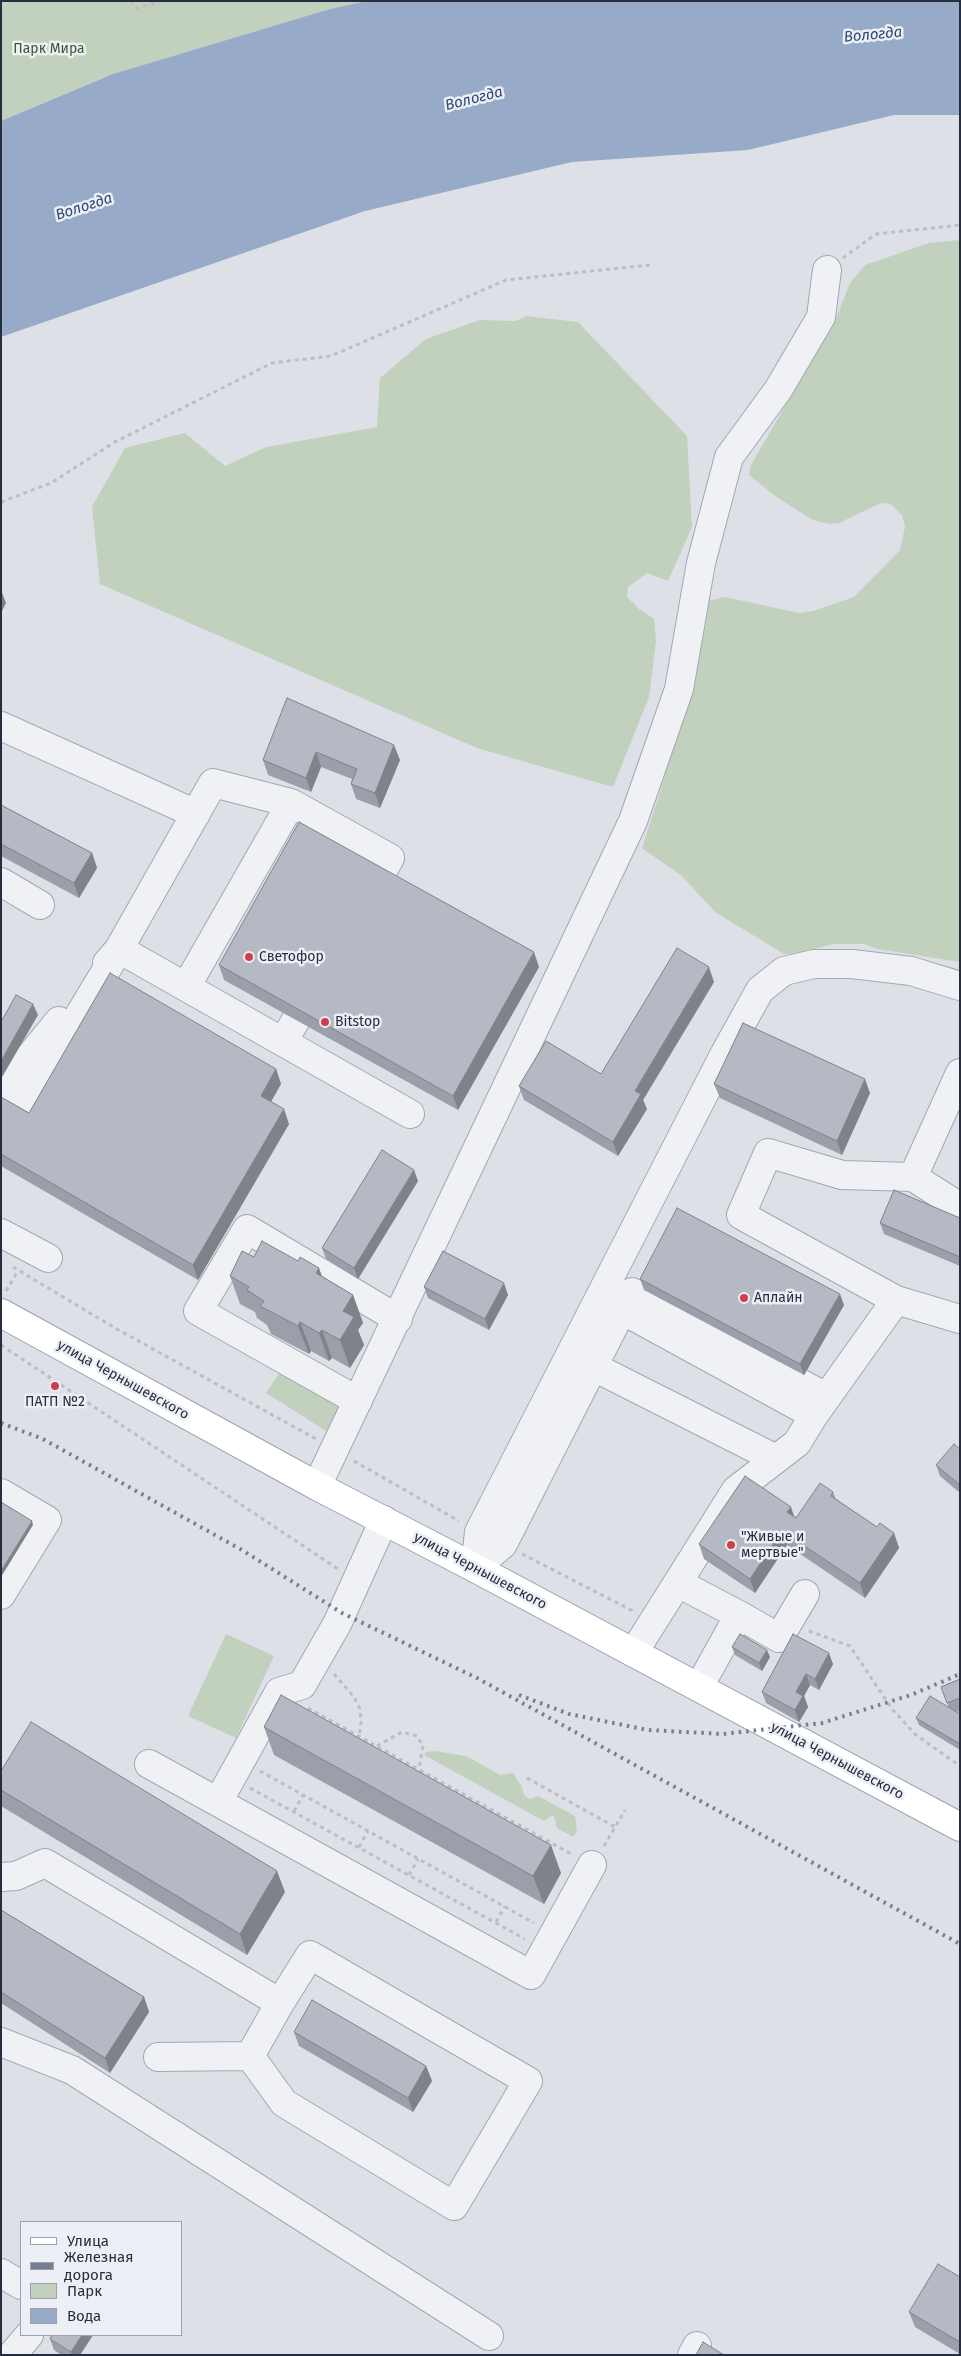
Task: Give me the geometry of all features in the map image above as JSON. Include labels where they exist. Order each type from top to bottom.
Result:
[{"type":"main road","name":"улица Чернышевского","points":[[1,1313],[317,1486],[476,1568],[960,1827]]},
{"type":"street","points":[[317,1486],[634,821],[678,689],[701,563],[729,457],[778,390],[821,316],[827,270]]},
{"type":"street","points":[[1,726],[196,814]]},
{"type":"street","points":[[1,1145],[119,949],[213,783],[291,803],[390,858],[351,925]]},
{"type":"street","points":[[186,987],[291,803]]},
{"type":"street","points":[[1,882],[40,905]]},
{"type":"street","points":[[119,949],[410,1114]]},
{"type":"street","points":[[1,1095],[8,1083],[119,949]]},
{"type":"street","points":[[476,1568],[479,1532],[725,1052],[760,990],[784,971],[814,964],[852,964],[912,970],[960,986]]},
{"type":"street","points":[[283,1042],[327,967]]},
{"type":"street","points":[[914,1177],[960,1073]]},
{"type":"street","points":[[960,1207],[914,1177],[842,1175],[768,1153],[741,1215],[896,1300],[960,1319]]},
{"type":"street","points":[[358,1401],[198,1311],[247,1229],[398,1319]]},
{"type":"street","points":[[1,1233],[48,1258]]},
{"type":"street","points":[[476,1568],[503,1544],[632,1292],[820,1406]]},
{"type":"street","points":[[634,1652],[736,1490],[797,1443],[820,1406],[896,1300]]},
{"type":"street","points":[[594,1367],[776,1459]]},
{"type":"street","points":[[1,1493],[47,1520],[1,1595]]},
{"type":"street","points":[[218,1802],[279,1692],[302,1685],[318,1658],[337,1624],[384,1520]]},
{"type":"street","points":[[678,1583],[779,1638],[805,1594]]},
{"type":"street","points":[[699,1687],[739,1615]]},
{"type":"street","points":[[150,1764],[532,1975],[592,1865]]},
{"type":"street","points":[[1,1877],[16,1876],[45,1863],[280,2003]]},
{"type":"street","points":[[310,1955],[528,2081],[454,2206],[284,2103],[250,2056],[310,1955]]},
{"type":"street","points":[[1,2042],[72,2070],[489,2336]]},
{"type":"street","points":[[158,2056],[250,2056]]},
{"type":"street","points":[[1,2273],[20,2284]]},
{"type":"street","points":[[12,2355],[28,2336]]},
{"type":"path","points":[[130,1],[137,8],[163,1]]},
{"type":"path","points":[[827,270],[876,234],[960,225]]},
{"type":"path","points":[[1,502],[51,484],[115,442],[272,363],[331,356],[506,280],[650,265]]},
{"type":"path","points":[[1,1298],[18,1271]]},
{"type":"path","points":[[1,1346],[356,1581]]},
{"type":"path","points":[[789,1621],[802,1628],[850,1646],[892,1709],[916,1735],[960,1766]]},
{"type":"path","points":[[318,1658],[344,1683],[354,1697],[360,1709],[361,1722],[358,1736]]},
{"type":"path","points":[[279,1692],[592,1865],[625,1810]]},
{"type":"path","points":[[377,1746],[402,1732],[417,1736],[423,1746],[419,1769]]},
{"type":"path","points":[[236,1769],[303,1795],[505,1906],[550,1942]]},
{"type":"path","points":[[236,1769],[294,1812],[496,1922],[550,1942]]},
{"type":"path","points":[[527,1778],[615,1827]]},
{"type":"path","points":[[294,1812],[303,1795]]},
{"type":"path","points":[[359,1847],[368,1831]]},
{"type":"path","points":[[409,1875],[418,1859]]},
{"type":"path","points":[[496,1922],[505,1906]]},
{"type":"green space","name":"Парк Мира","points":[[1,1],[367,1],[330,9],[113,74],[1,121]]},
{"type":"green space","points":[[960,240],[960,962],[877,949],[864,944],[833,944],[795,954],[784,954],[715,912],[682,876],[642,848],[664,779],[700,603],[725,597],[799,613],[813,611],[854,597],[900,550],[905,527],[902,515],[891,504],[881,503],[839,523],[829,524],[813,520],[775,496],[749,475],[751,465],[837,316],[850,283],[865,265],[929,243]]},
{"type":"green space","points":[[526,316],[578,322],[687,436],[692,527],[668,581],[647,573],[628,587],[627,597],[639,609],[654,619],[656,641],[649,697],[613,787],[477,748],[100,584],[92,507],[125,448],[185,433],[225,466],[266,447],[377,427],[380,378],[426,339],[480,320],[516,321]]},
{"type":"green space","points":[[281,1370],[347,1410],[331,1434],[266,1393]]},
{"type":"green space","points":[[226,1634],[274,1656],[236,1738],[188,1716]]},
{"type":"green space","points":[[435,1751],[466,1756],[500,1775],[513,1773],[522,1787],[524,1795],[530,1799],[538,1796],[575,1816],[577,1831],[573,1837],[557,1828],[554,1816],[552,1815],[544,1821],[424,1755],[426,1752]]},
{"type":"water","name":"Вологда","points":[[367,1],[960,1],[960,115],[894,115],[748,150],[572,162],[365,211],[1,337],[1,121],[113,74],[330,9]]},
{"type":"building","points":[[287,698],[394,745],[375,793],[351,784],[357,769],[316,752],[306,778],[263,760]]},
{"type":"building","points":[[1,805],[92,853],[74,883],[1,844]]},
{"type":"building","points":[[299,822],[534,952],[453,1096],[219,965]]},
{"type":"building","points":[[677,948],[709,967],[635,1091],[641,1094],[613,1142],[519,1086],[546,1041],[601,1074]]},
{"type":"building","points":[[110,973],[276,1069],[261,1096],[284,1109],[193,1265],[1,1154],[1,1097],[29,1113]]},
{"type":"building","points":[[16,995],[33,1004],[1,1061],[1,1022]]},
{"type":"building","points":[[743,1023],[865,1079],[837,1141],[714,1084]]},
{"type":"building","points":[[382,1150],[414,1170],[354,1268],[322,1248]]},
{"type":"building","points":[[894,1190],[960,1218],[960,1257],[880,1223]]},
{"type":"building","name":"Аплайн","points":[[677,1208],[840,1294],[800,1364],[640,1279]]},
{"type":"building","points":[[262,1241],[298,1261],[300,1257],[319,1268],[316,1273],[353,1295],[343,1311],[354,1317],[340,1340],[322,1330],[319,1333],[300,1322],[298,1326],[260,1306],[264,1301],[247,1290],[249,1287],[230,1276],[242,1251],[254,1257]]},
{"type":"building","points":[[443,1251],[504,1283],[485,1319],[424,1287]]},
{"type":"building","points":[[954,1444],[960,1449],[960,1485],[936,1465]]},
{"type":"building","points":[[745,1476],[791,1507],[787,1512],[796,1518],[820,1483],[833,1492],[831,1496],[877,1527],[880,1523],[894,1533],[860,1583],[782,1531],[750,1579],[699,1544]]},
{"type":"building","points":[[1,1502],[32,1521],[1,1571]]},
{"type":"building","points":[[740,1634],[767,1650],[759,1663],[732,1647]]},
{"type":"building","points":[[793,1634],[829,1653],[815,1679],[806,1674],[796,1692],[803,1696],[795,1710],[762,1692]]},
{"type":"building","points":[[960,1679],[960,1698],[947,1703],[941,1687]]},
{"type":"building","points":[[281,1695],[551,1845],[533,1876],[264,1727]]},
{"type":"building","points":[[930,1696],[960,1714],[960,1744],[916,1718]]},
{"type":"building","points":[[31,1722],[277,1871],[240,1934],[1,1790],[1,1771]]},
{"type":"building","points":[[1,1910],[144,1997],[105,2058],[1,1992]]},
{"type":"building","points":[[312,2000],[426,2066],[408,2098],[294,2032]]},
{"type":"building","points":[[938,2264],[960,2277],[960,2342],[909,2312]]},
{"type":"building","points":[[52,2336],[81,2336],[71,2352],[50,2339]]},
{"type":"building","points":[[703,2342],[724,2355],[696,2355]]},
{"type":"railway","points":[[1,1423],[43,1439],[242,1550],[342,1613],[477,1678],[960,1944]]},
{"type":"railway","points":[[519,1695],[569,1714],[648,1730],[723,1734],[822,1723],[911,1695],[960,1674]]},
{"type":"place","name":"Светофор","points":[[249,957]]},
{"type":"place","name":"Bitstop","points":[[325,1022]]},
{"type":"place","name":"Аплайн","points":[[744,1298]]},
{"type":"place","name":"ПАТП №2","points":[[55,1386]]},
{"type":"place","name":"\"Живые и мертвые\"","points":[[731,1545]]}]
